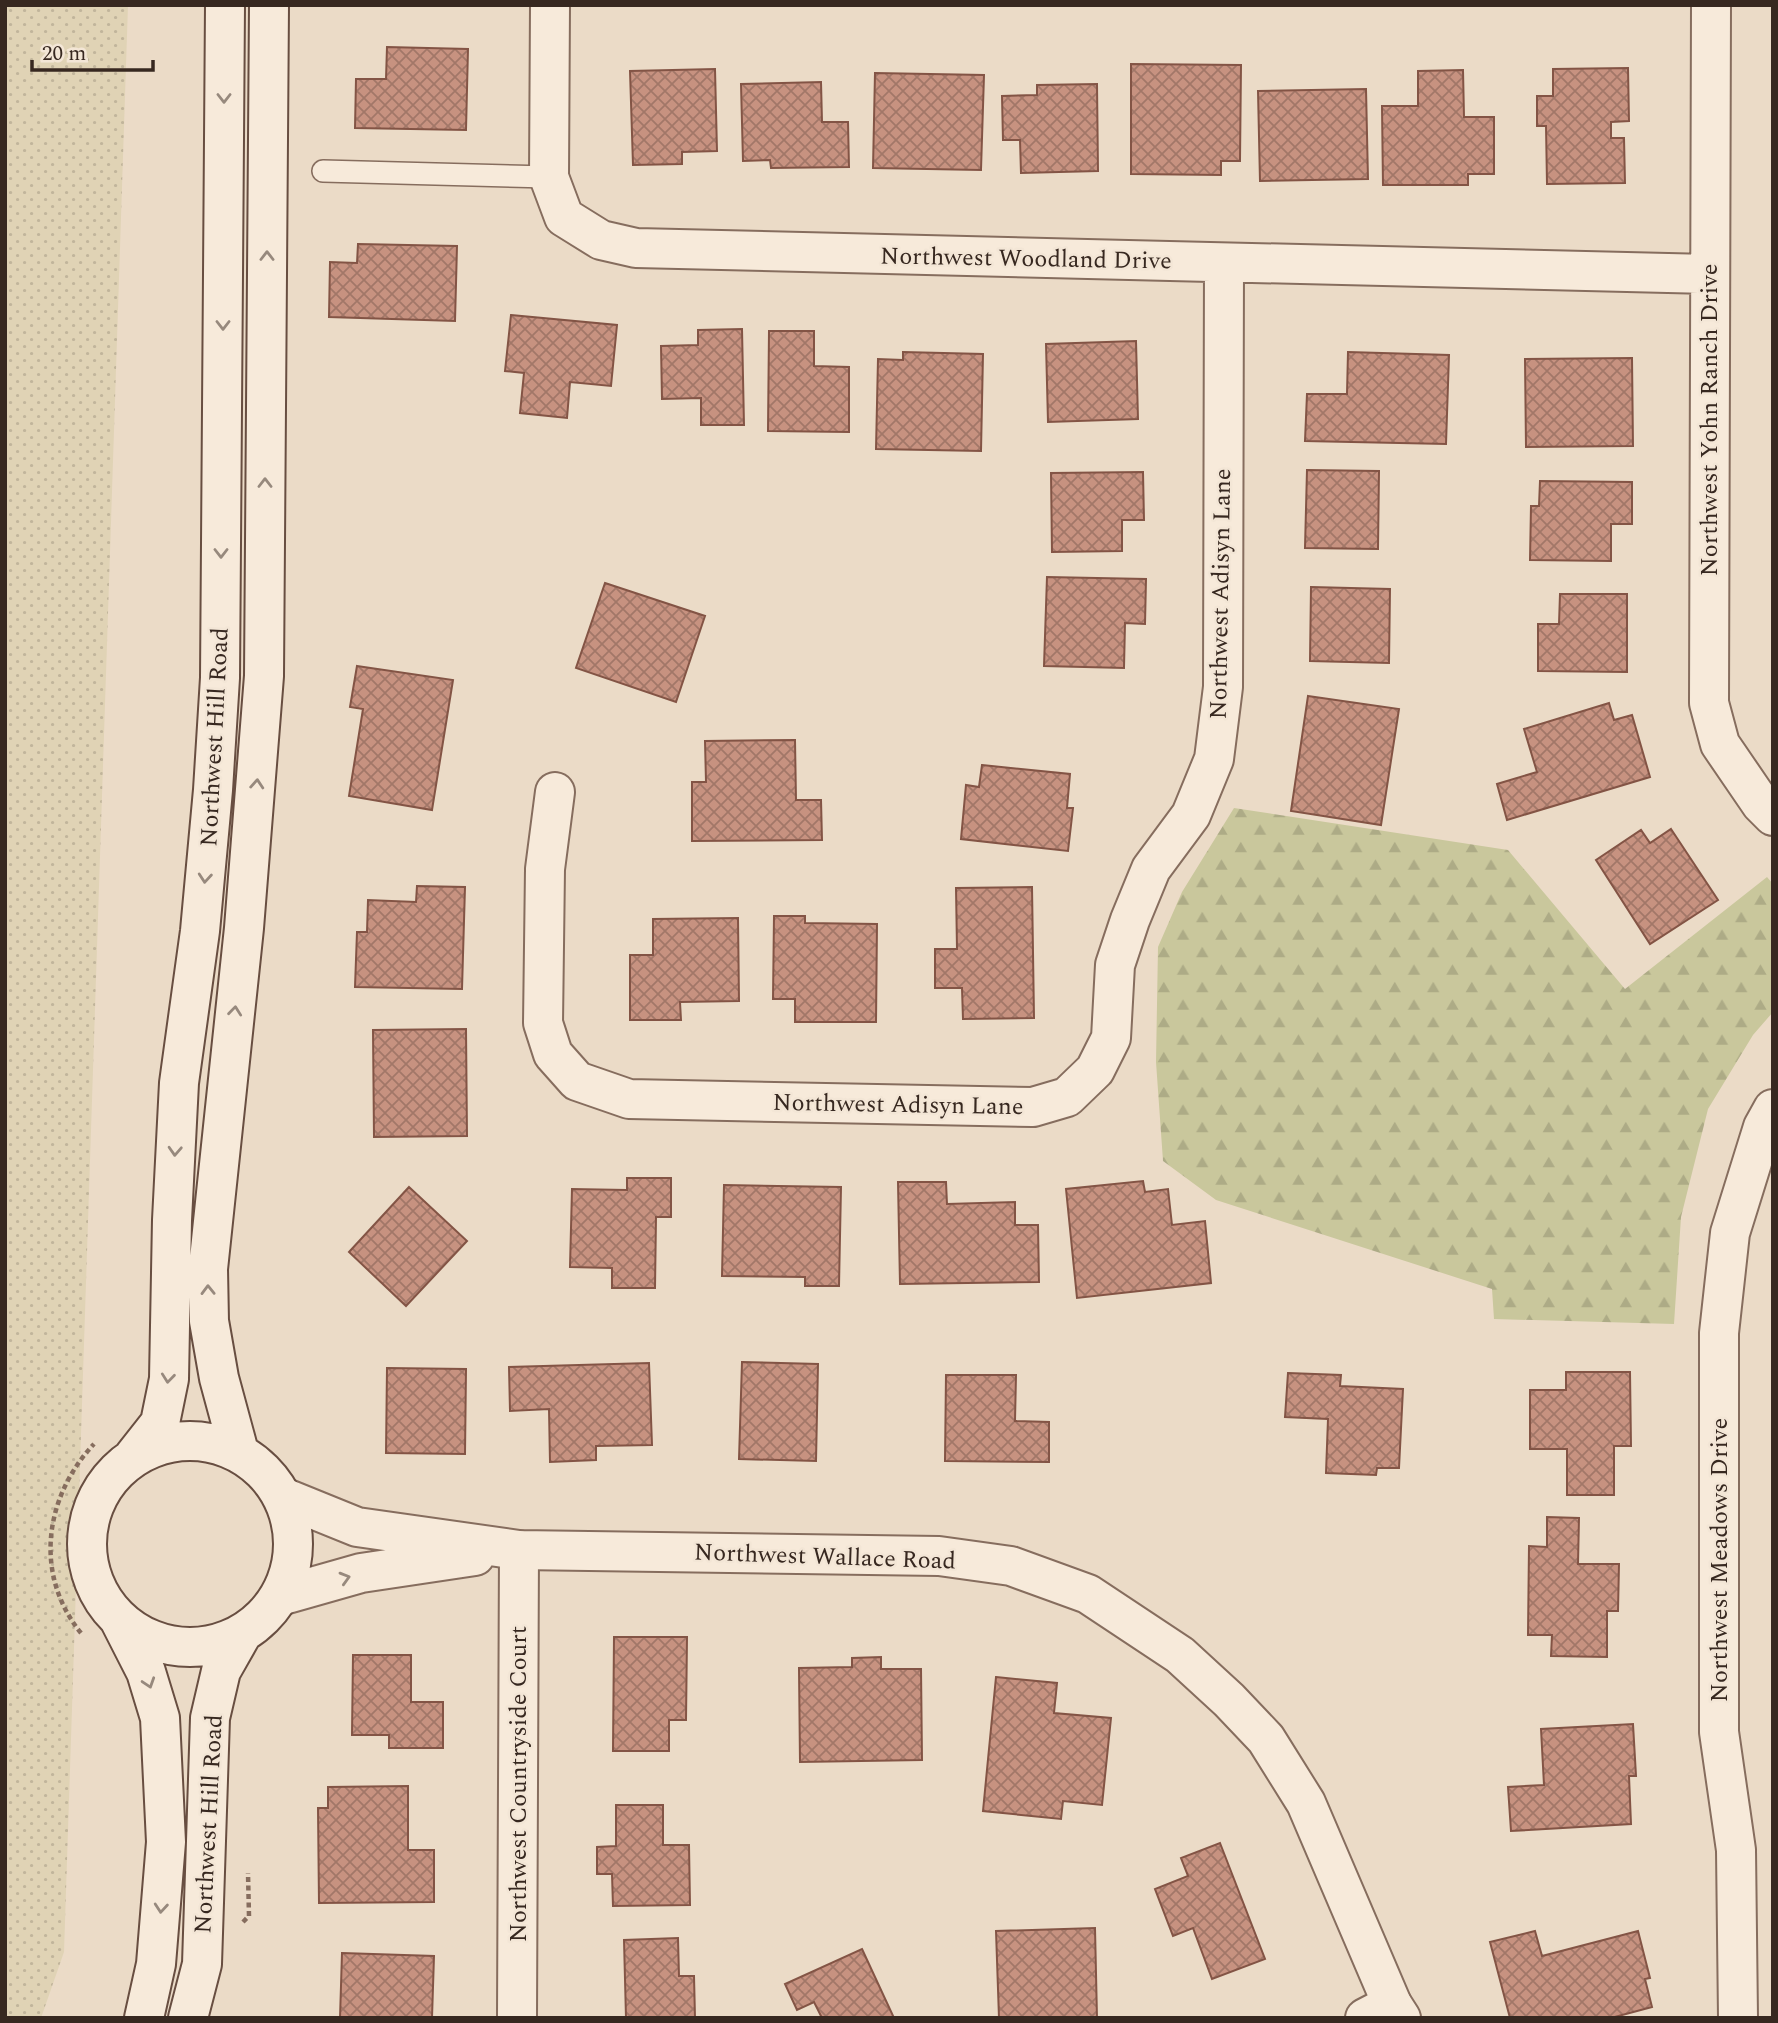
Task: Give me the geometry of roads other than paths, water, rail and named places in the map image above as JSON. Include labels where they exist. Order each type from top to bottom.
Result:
[{"type":"street","name":"Northwest Hill Road","points":[[134,1456],[160,1423],[169,1379],[172,1220],[179,1083],[200,931],[213,790],[220,678],[225,5]]},
{"type":"street","name":"Northwest Hill Road","points":[[239,1452],[219,1378],[209,1321],[208,1269],[244,928],[264,677],[269,5]]},
{"type":"street","name":"Northwest Woodland Drive","points":[[550,5],[548,177],[564,217],[601,240],[636,248],[1709,274]]},
{"type":"street","name":"Northwest Yohn Ranch Drive","points":[[1711,5],[1709,703],[1720,744],[1761,804],[1773,816]]},
{"type":"street","name":"Northwest Adisyn Lane","points":[[555,792],[545,869],[543,1023],[553,1054],[578,1081],[629,1099],[1033,1107],[1067,1097],[1096,1070],[1111,1038],[1115,965],[1130,920],[1151,869],[1191,815],[1214,759],[1223,687],[1224,263]]},
{"type":"street","name":"Northwest Meadows Drive","points":[[1738,2018],[1736,1850],[1719,1732],[1719,1333],[1730,1233],[1763,1127],[1773,1108]]},
{"type":"street","points":[[186,1440],[214,1443],[239,1452],[264,1472],[283,1497],[293,1530],[292,1564],[279,1596],[263,1618],[242,1634],[212,1645],[179,1647],[148,1639],[120,1621],[100,1596],[88,1567],[86,1535],[93,1505],[110,1477],[134,1456],[159,1445],[186,1440]]},
{"type":"street","name":"Northwest Wallace Road","points":[[283,1497],[357,1527],[519,1549],[939,1556],[1011,1566],[1088,1594],[1180,1655],[1230,1700],[1266,1739],[1306,1803],[1386,2013]]},
{"type":"street","name":"Northwest Wallace Road","points":[[279,1596],[361,1573],[519,1549]]},
{"type":"street","name":"Northwest Countryside Court","points":[[517,2018],[519,1549]]},
{"type":"street","name":"Northwest Hill Road","points":[[120,1621],[146,1672],[160,1718],[166,1842],[156,1964],[144,2018]]},
{"type":"street","name":"Northwest Hill Road","points":[[188,2018],[202,1964],[210,1718],[221,1671],[242,1634]]},
{"type":"lane","points":[[323,171],[548,177]]}]
